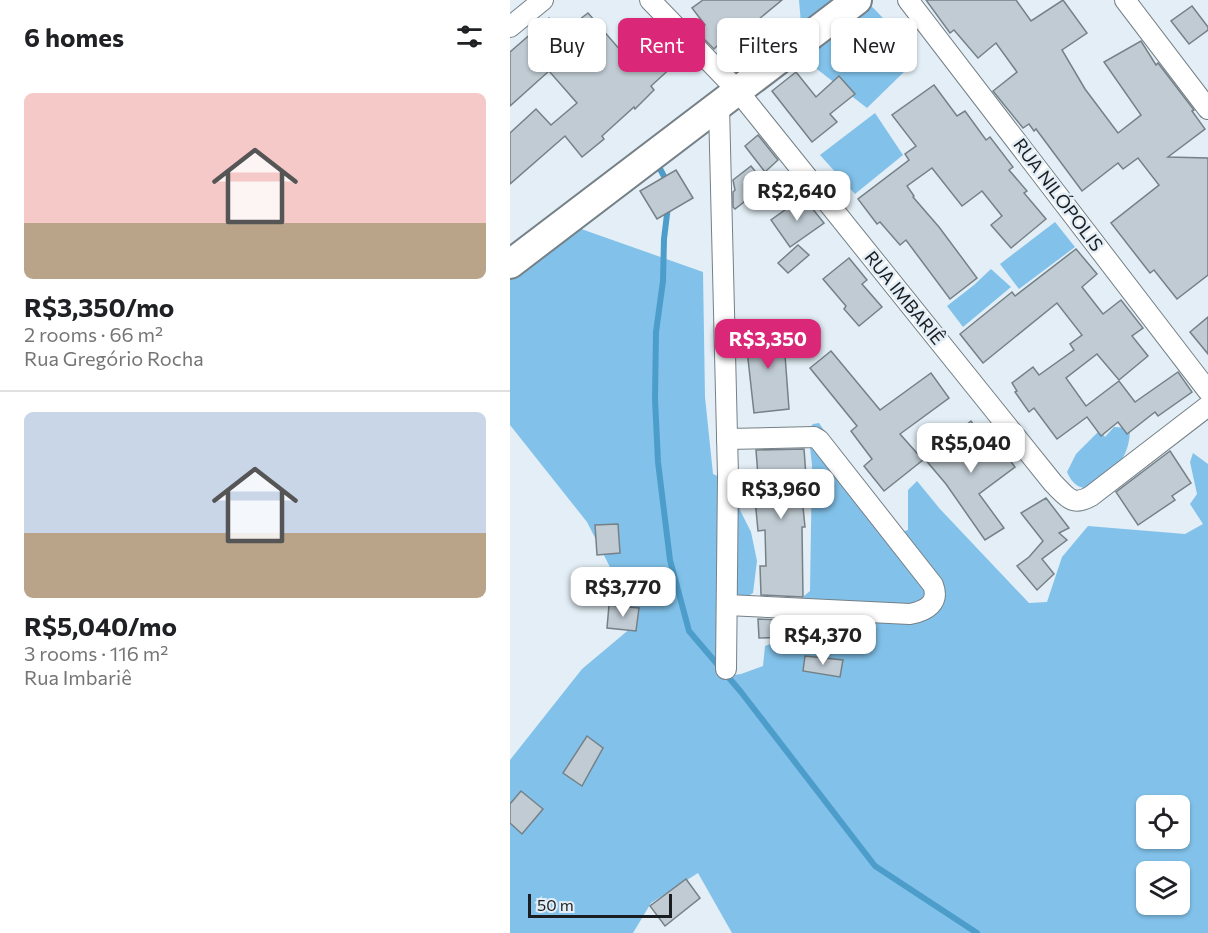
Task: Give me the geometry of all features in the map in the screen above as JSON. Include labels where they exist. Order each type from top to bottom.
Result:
[{"type":"street","points":[[510,27],[543,0]]},
{"type":"street","name":"RUA IMBARIÊ","points":[[650,0],[728,99],[1053,483],[1073,501],[1081,502],[1091,496],[1208,406]]},
{"type":"street","points":[[510,264],[857,0]]},
{"type":"street","name":"RUA NILÓPOLIS","points":[[908,0],[1208,391]]},
{"type":"street","points":[[1125,0],[1208,109]]},
{"type":"street","points":[[726,669],[728,99]]},
{"type":"street","points":[[727,439],[814,437],[819,440],[933,585],[936,592],[935,599],[924,611],[910,614],[727,605]]},
{"type":"shaded area","points":[[799,0],[865,0],[882,18],[831,18],[831,72],[904,72],[867,108],[819,71],[819,18],[801,18]]},
{"type":"shaded area","points":[[875,113],[903,155],[855,194],[820,155]]},
{"type":"shaded area","points":[[1055,222],[1075,247],[1019,289],[1000,264]]},
{"type":"shaded area","points":[[570,225],[703,272],[705,397],[713,474],[738,485],[740,510],[751,532],[757,561],[753,593],[716,616],[719,677],[741,674],[763,666],[765,646],[776,642],[818,637],[816,609],[804,602],[804,596],[810,591],[812,465],[808,430],[813,424],[819,423],[895,534],[908,530],[908,490],[917,481],[940,509],[1029,603],[1047,602],[1062,557],[1088,526],[1185,534],[1203,524],[1190,504],[1197,494],[1190,462],[1193,453],[1208,464],[1208,933],[732,933],[698,873],[651,903],[633,933],[510,933],[510,760],[582,669],[638,622],[587,522],[510,425],[510,269]]},
{"type":"shaded area","points":[[991,269],[1011,287],[963,327],[947,306]]},
{"type":"shaded area","points":[[1114,427],[1130,428],[1124,456],[1107,477],[1091,490],[1076,485],[1067,472],[1076,454],[1100,430],[1105,437]]},
{"type":"building","points":[[703,0],[782,0],[760,18],[717,18],[717,46],[714,49],[705,40],[705,18],[700,18],[692,8]]},
{"type":"building","points":[[926,0],[1016,0],[1031,21],[1063,0],[1087,33],[1062,50],[1085,89],[1118,133],[1141,115],[1104,62],[1141,41],[1156,65],[1158,63],[1194,110],[1192,111],[1205,129],[1168,157],[1208,158],[1208,275],[1177,299],[1154,270],[1150,273],[1111,223],[1159,185],[1138,158],[1123,169],[1118,163],[1082,191],[1036,129],[1034,131],[1029,124],[1023,128],[993,91],[1017,72],[996,43],[978,58],[954,30],[950,33]]},
{"type":"building","points":[[1192,6],[1208,30],[1189,44],[1171,21]]},
{"type":"building","points":[[588,13],[592,18],[582,18]]},
{"type":"building","points":[[606,34],[618,48],[618,72],[666,72],[651,86],[654,90],[602,136],[604,139],[582,157],[565,136],[510,184],[510,133],[536,109],[551,125],[577,103],[550,72],[606,72]]},
{"type":"building","points":[[528,36],[528,72],[548,72],[510,106],[510,52]]},
{"type":"building","points":[[796,72],[816,97],[839,76],[855,94],[830,114],[837,122],[812,142],[772,91]]},
{"type":"building","points":[[934,85],[957,116],[965,111],[986,140],[990,137],[1013,167],[1009,170],[1027,191],[1024,193],[1046,219],[1011,248],[991,225],[1002,216],[982,191],[962,206],[932,168],[907,186],[913,197],[939,227],[977,278],[950,299],[906,240],[900,245],[880,222],[877,224],[858,199],[909,160],[905,154],[916,146],[892,115]]},
{"type":"building","points":[[758,135],[778,160],[765,172],[745,146]]},
{"type":"building","points":[[751,166],[766,185],[735,209],[733,207],[735,190],[733,180]]},
{"type":"building","points":[[676,170],[693,198],[657,219],[640,191]]},
{"type":"building","points":[[803,197],[824,223],[790,247],[771,220]]},
{"type":"building","points":[[798,245],[809,255],[788,273],[778,263]]},
{"type":"building","points":[[1076,249],[1097,274],[1082,287],[1103,314],[1121,300],[1143,328],[1132,336],[1148,356],[1119,380],[1097,354],[1066,378],[1086,406],[1119,381],[1135,402],[1178,372],[1192,392],[1158,416],[1155,412],[1127,434],[1118,422],[1101,436],[1087,417],[1057,439],[1034,408],[1029,412],[1015,392],[1017,391],[1012,383],[1033,367],[1039,375],[1074,350],[1070,344],[1082,335],[1057,303],[983,363],[960,334],[1012,292],[1015,296]]},
{"type":"building","points":[[849,258],[867,280],[862,284],[882,307],[859,326],[844,309],[846,306],[823,279]]},
{"type":"building","points":[[1208,317],[1208,354],[1190,332]]},
{"type":"building","points":[[783,328],[789,409],[754,413],[745,332]]},
{"type":"building","points":[[831,351],[880,410],[931,373],[949,398],[900,434],[923,460],[884,491],[864,466],[872,459],[851,431],[857,426],[810,368]]},
{"type":"building","points":[[971,421],[990,450],[998,444],[1015,467],[979,494],[1004,528],[985,540],[946,484],[924,458]]},
{"type":"building","points":[[804,449],[806,476],[800,477],[805,527],[802,527],[803,597],[761,595],[760,566],[766,566],[765,530],[758,531],[754,489],[759,489],[756,450]]},
{"type":"building","points":[[1170,451],[1191,483],[1172,496],[1175,500],[1138,525],[1116,492]]},
{"type":"building","points":[[1046,498],[1069,528],[1059,533],[1067,540],[1042,559],[1054,574],[1037,590],[1017,566],[1029,557],[1043,541],[1021,513]]},
{"type":"building","points":[[618,524],[620,553],[597,555],[595,525]]},
{"type":"building","points":[[609,605],[639,608],[636,631],[607,628]]},
{"type":"building","points":[[758,619],[811,621],[811,636],[759,638]]},
{"type":"building","points":[[805,656],[843,660],[840,677],[803,671]]},
{"type":"building","points":[[587,736],[603,748],[582,786],[563,773]]},
{"type":"building","points":[[521,791],[543,809],[522,834],[510,823],[510,804]]},
{"type":"building","points":[[686,879],[700,898],[665,926],[650,906]]},
{"type":"waterway","points":[[657,163],[668,184]]},
{"type":"waterway","points":[[668,206],[663,281],[656,332],[655,399],[658,462],[670,560],[689,631],[741,692],[875,866],[977,933]]}]
